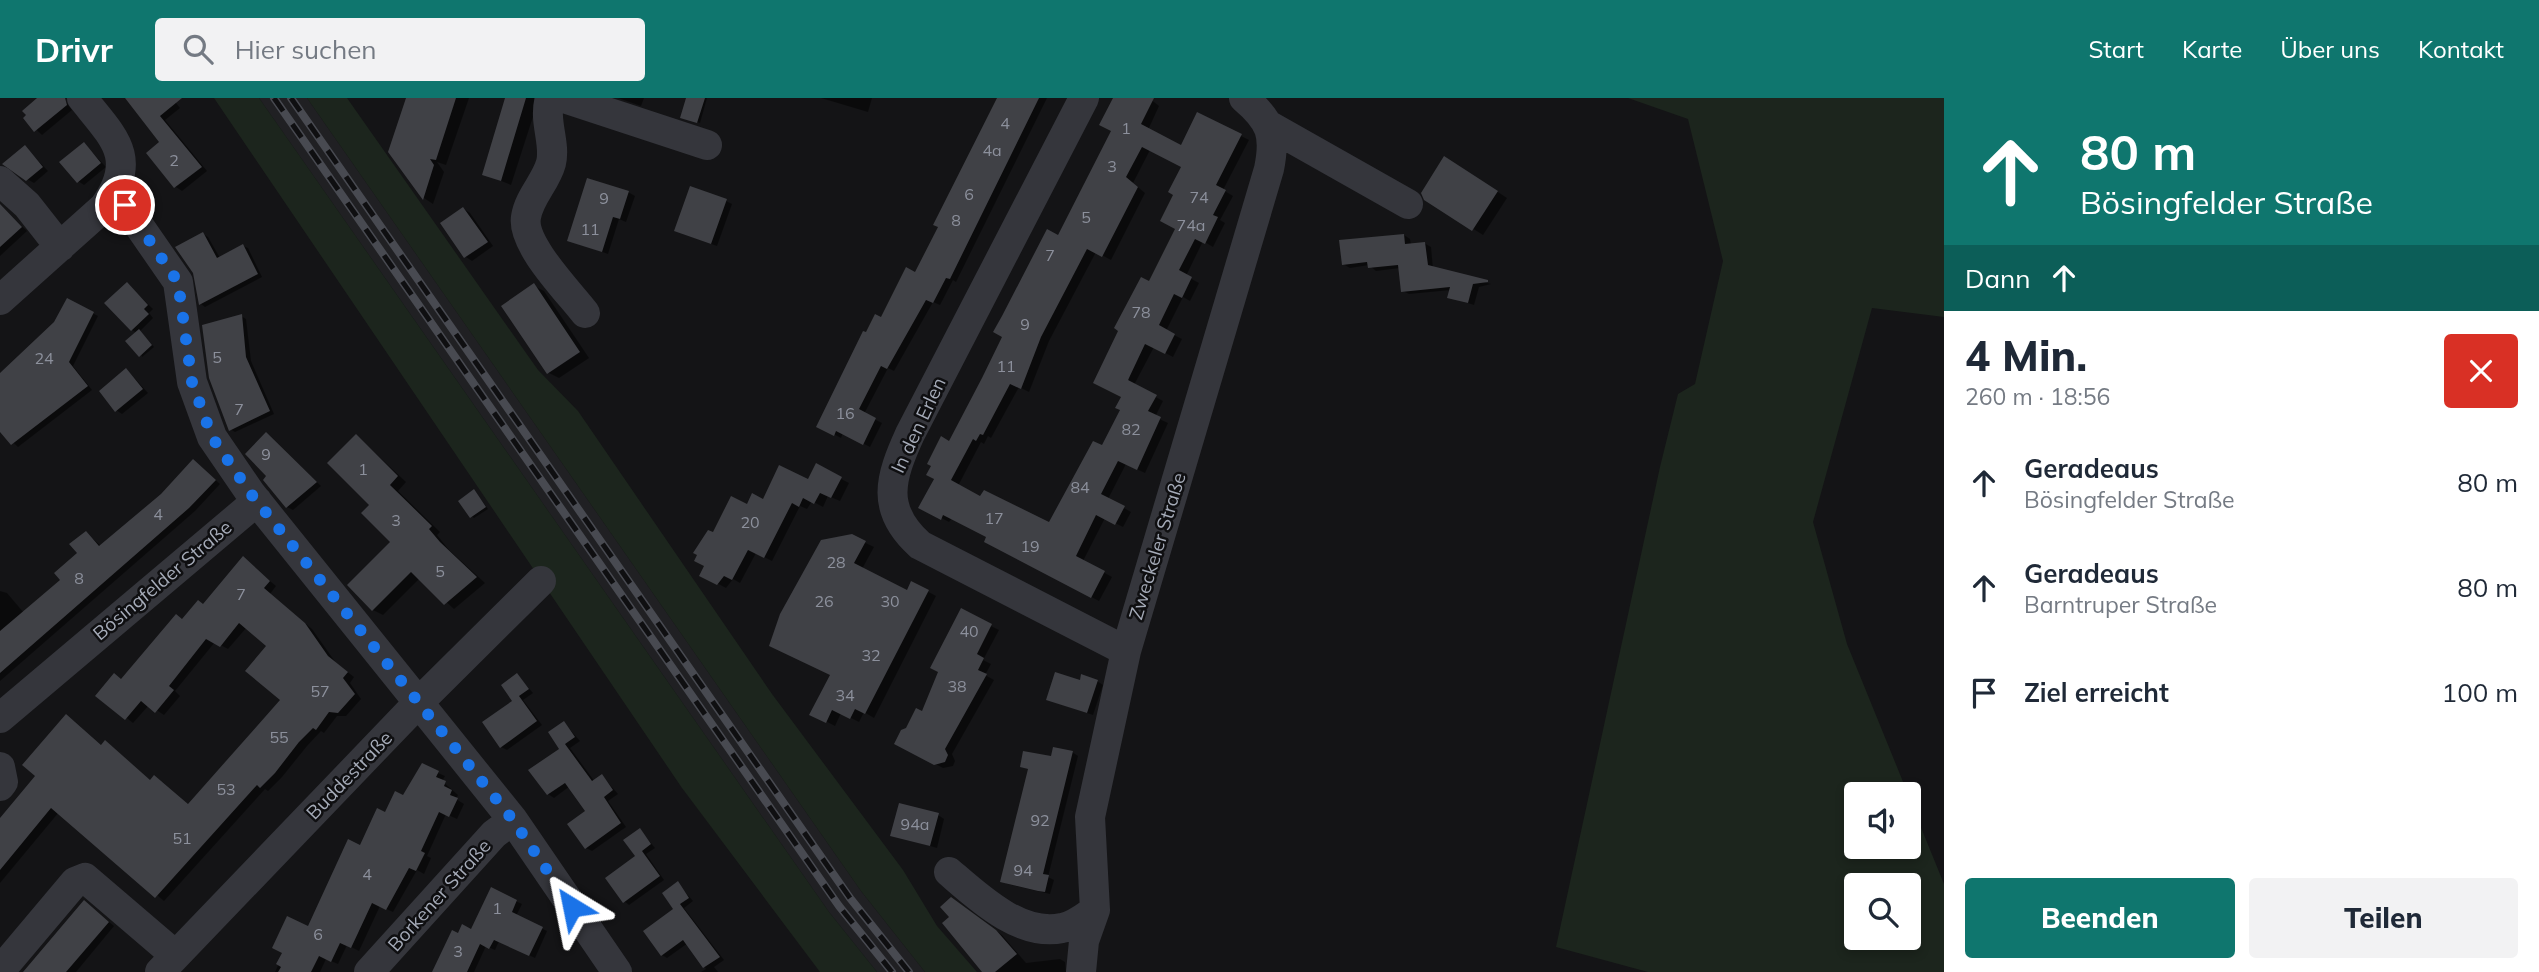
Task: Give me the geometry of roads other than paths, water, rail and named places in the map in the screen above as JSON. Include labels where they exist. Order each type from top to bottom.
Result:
[{"type":"street","points":[[0,300],[104,207],[115,191],[122,173],[118,145],[82,98]]},
{"type":"street","points":[[550,98],[545,112],[551,162],[535,191],[525,219],[531,244],[585,313]]},
{"type":"street","points":[[564,98],[707,145]]},
{"type":"street","name":"In den Erlen","points":[[1084,98],[910,433],[896,468],[891,501],[906,533],[920,545],[1126,651]]},
{"type":"street","points":[[1244,98],[1270,126],[1408,204]]},
{"type":"street","name":"Zweckeler Straße","points":[[1081,972],[1084,941],[1095,910],[1090,817],[1126,651],[1269,169],[1274,146],[1270,126]]},
{"type":"street","points":[[0,181],[27,205],[60,247]]},
{"type":"street","points":[[115,191],[178,282],[192,382],[212,437],[257,501],[513,820],[617,972]]},
{"type":"street","name":"Bösingfelder Straße","points":[[0,718],[257,501]]},
{"type":"street","name":"Buddestraße","points":[[168,963],[420,701],[541,580]]},
{"type":"street","points":[[0,767],[3,782],[0,786]]},
{"type":"street","name":"Borkener Straße","points":[[369,972],[494,835],[513,820]]},
{"type":"street","points":[[949,872],[980,899],[1041,930],[1062,928],[1095,910]]},
{"type":"street","points":[[0,971],[75,883],[85,878],[168,963]]},
{"type":"railway","points":[[274,98],[839,906],[892,972]]},
{"type":"railway","points":[[291,98],[850,898],[909,972]]}]
